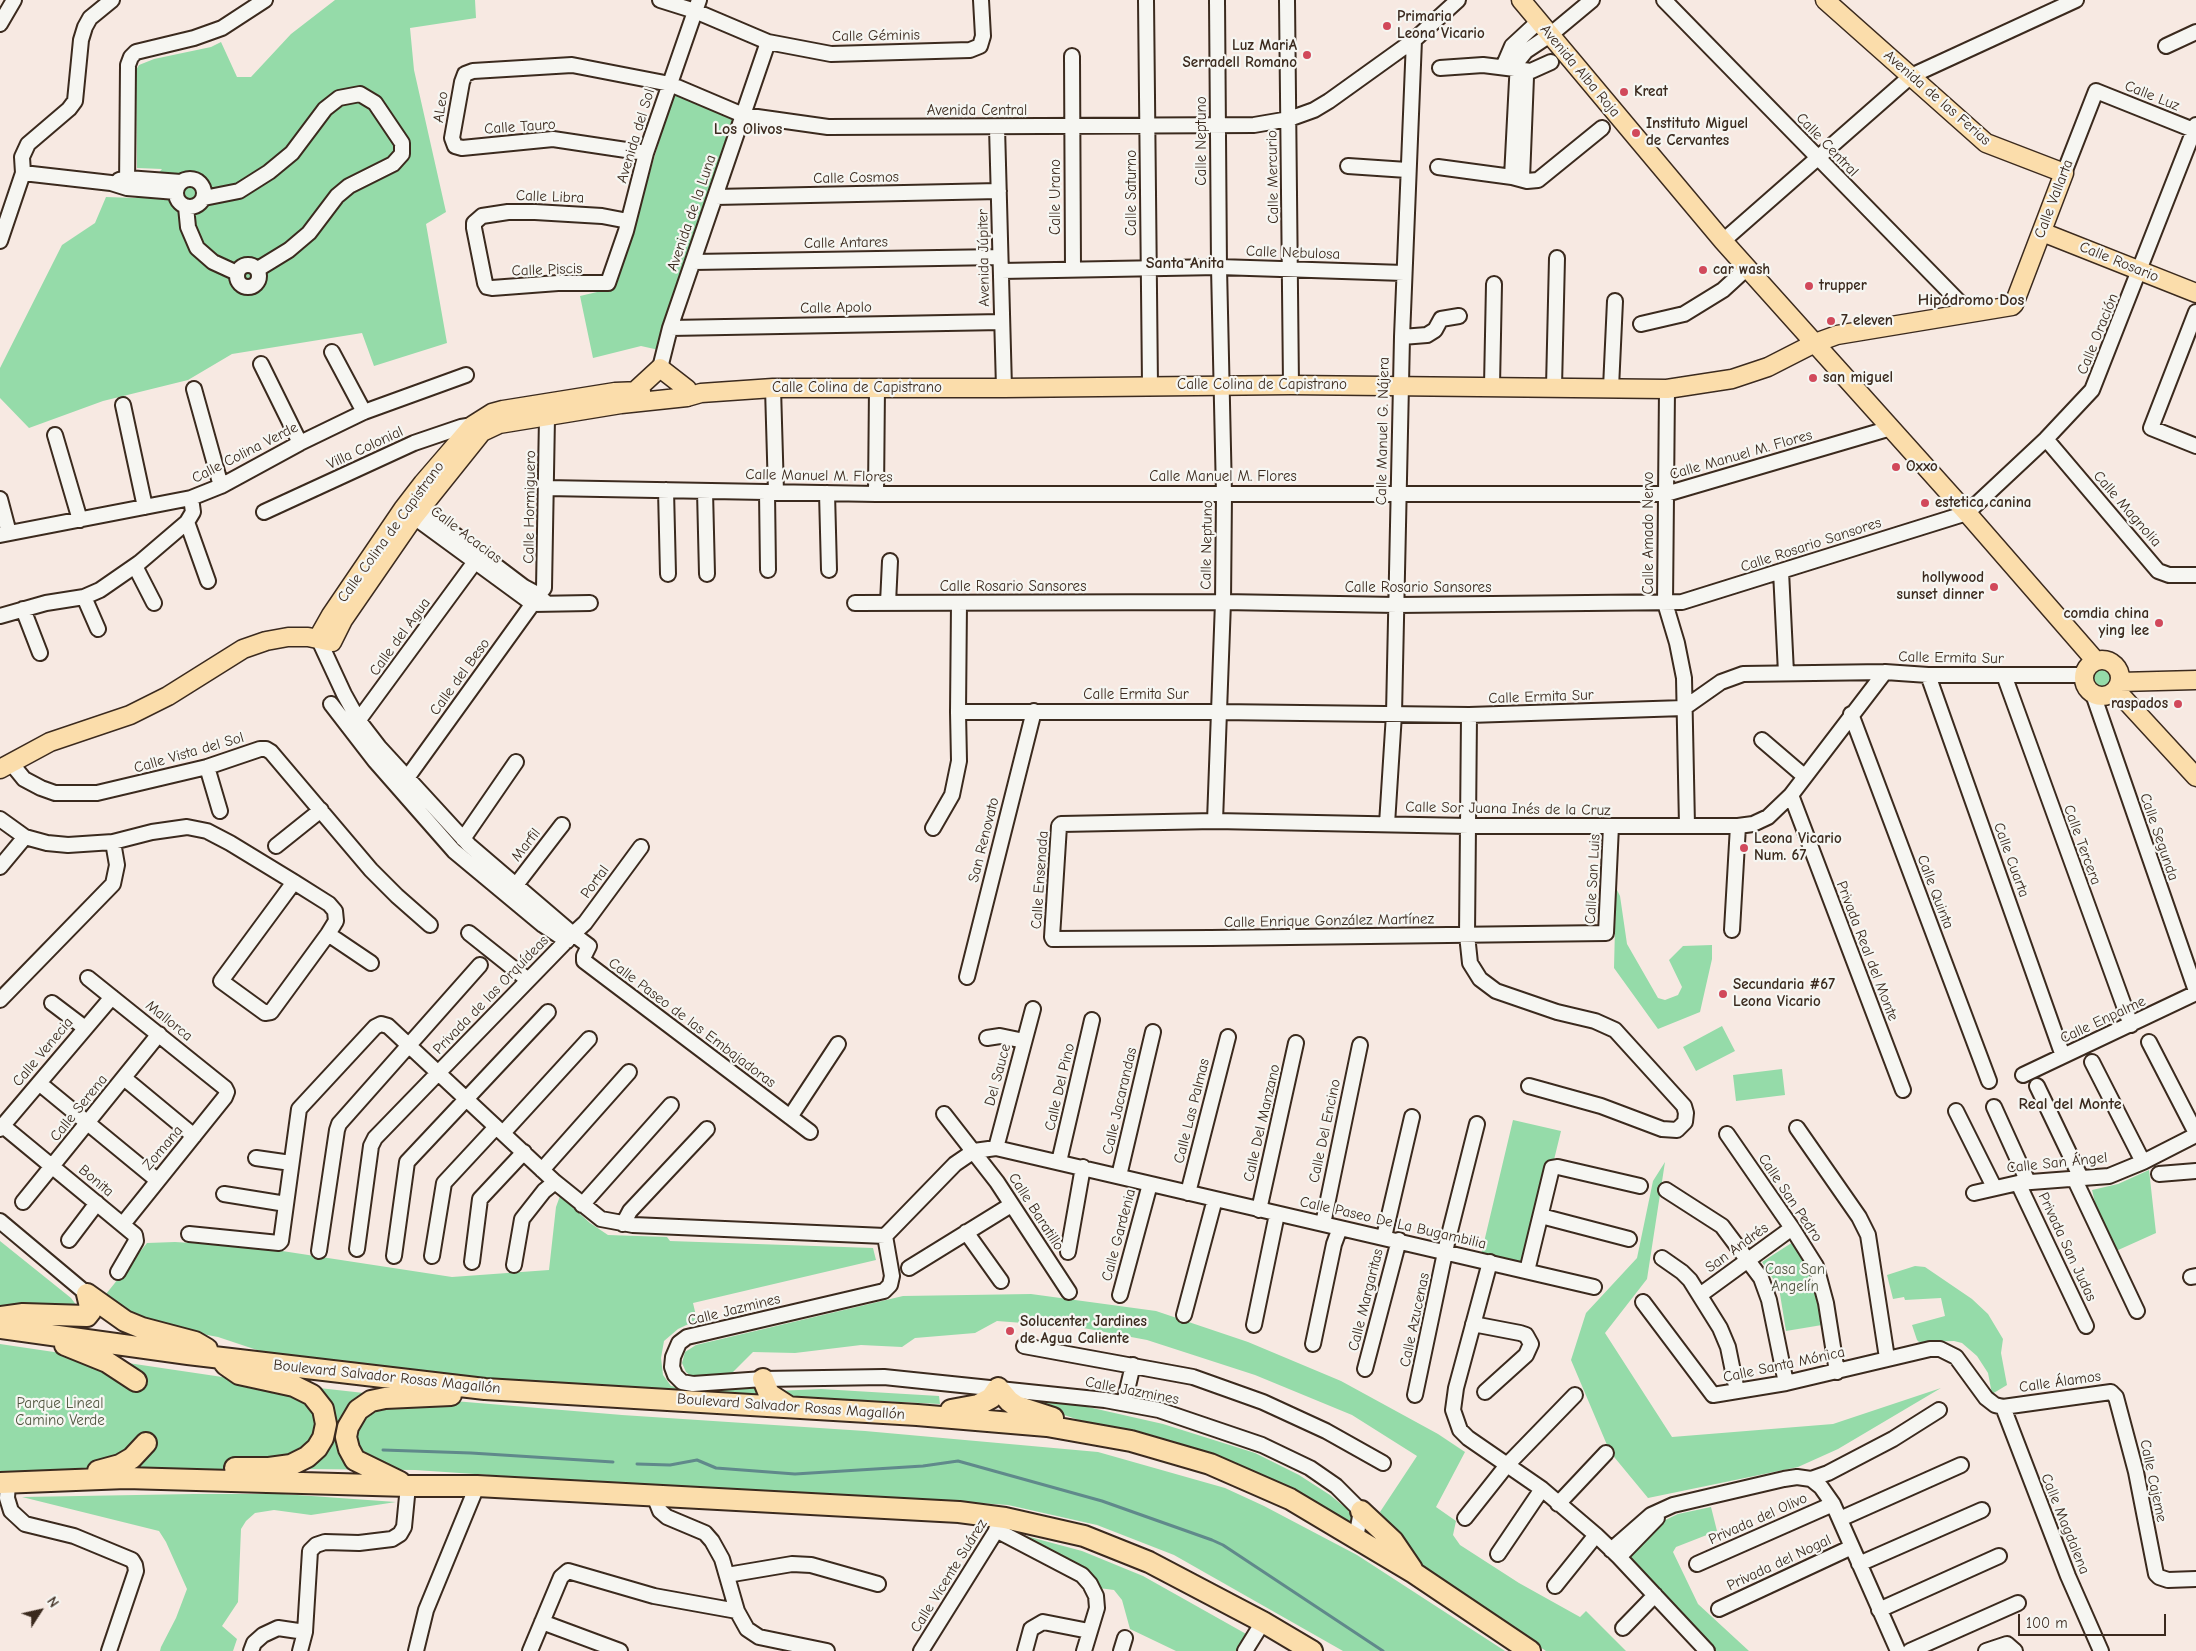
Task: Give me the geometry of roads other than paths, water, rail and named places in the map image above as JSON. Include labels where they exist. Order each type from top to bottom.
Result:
[{"type":"highway","points":[[0,1316],[23,1314],[86,1316],[91,1311],[87,1294]]},
{"type":"highway","points":[[87,1294],[125,1320],[142,1328],[195,1342],[239,1374],[294,1386],[312,1395],[323,1408],[326,1424],[323,1438],[318,1448],[307,1457],[291,1464],[269,1468],[176,1470],[126,1478]]},
{"type":"highway","name":"Boulevard Salvador Rosas Magallón","points":[[0,1328],[218,1357],[485,1389],[903,1414],[1047,1426],[1131,1441],[1210,1464],[1290,1499],[1414,1573],[1530,1651]]},
{"type":"highway","points":[[26,1332],[71,1346],[107,1362],[136,1381]]},
{"type":"highway","points":[[763,1378],[769,1394],[789,1407]]},
{"type":"highway","points":[[903,1414],[969,1408],[985,1402],[998,1388],[1009,1401],[1024,1410],[1131,1441]]},
{"type":"highway","points":[[408,1486],[355,1460],[349,1449],[346,1437],[348,1427],[358,1410],[371,1402],[385,1398],[518,1391]]},
{"type":"highway","points":[[29,1482],[110,1469],[132,1458],[146,1443]]},
{"type":"highway","points":[[4,1483],[126,1478],[408,1486],[477,1486],[959,1512],[1000,1524],[1055,1528],[1113,1546],[1150,1562],[1264,1622],[1312,1651]]},
{"type":"highway","points":[[1361,1511],[1393,1540],[1414,1573]]},
{"type":"main road","name":"Avenida Alba Roja","points":[[1521,0],[1723,241],[1815,342],[2096,660]]},
{"type":"main road","name":"Avenida de las Ferias","points":[[1833,2],[1910,76],[1986,143],[2064,173]]},
{"type":"main road","name":"Calle Vallarta","points":[[2012,306],[2064,173]]},
{"type":"main road","name":"Calle Rosario","points":[[2042,232],[2196,293]]},
{"type":"main road","name":"Calle Colina de Capistrano","points":[[478,429],[547,417],[635,397],[773,388],[1004,388],[1291,384],[1667,389],[1732,379],[1768,367],[1815,342],[1837,336],[2012,306]]},
{"type":"main road","points":[[635,397],[660,368],[692,393]]},
{"type":"main road","name":"Calle Colina de Capistrano","points":[[325,645],[331,615],[412,509],[423,483],[492,413],[615,392],[635,397]]},
{"type":"main road","points":[[5,766],[50,742],[130,715],[168,696],[243,649],[266,640],[288,637],[325,645]]},
{"type":"main road","points":[[2196,680],[2118,686],[2105,696],[2093,694],[2085,684],[2084,675],[2087,668],[2096,660],[2112,662],[2120,672],[2118,686],[2196,777]]},
{"type":"street","points":[[2,18],[14,0]]},
{"type":"street","points":[[0,241],[23,173],[22,157],[28,144],[64,114],[75,101],[81,40],[85,27],[90,18],[112,0]]},
{"type":"street","points":[[127,183],[128,65],[130,57],[136,52],[194,38],[222,28],[265,0]]},
{"type":"street","name":"Calle Géminis","points":[[660,0],[697,5],[768,42],[832,54],[970,50],[980,46],[983,36],[981,0]]},
{"type":"street","name":"Calle Saturno","points":[[1146,0],[1150,386]]},
{"type":"street","name":"Calle Neptuno","points":[[1215,821],[1223,602],[1224,494],[1219,267],[1218,0]]},
{"type":"street","name":"Calle Mercurio","points":[[1287,0],[1291,384]]},
{"type":"street","name":"Avenida Central","points":[[465,74],[472,70],[572,65],[670,84],[743,115],[828,127],[1148,127],[1254,125],[1289,119],[1314,110],[1329,101],[1414,40],[1458,0]]},
{"type":"street","points":[[1517,178],[1522,55],[1550,35],[1592,0]]},
{"type":"street","name":"Calle Central","points":[[1664,0],[1816,158],[1969,312]]},
{"type":"street","points":[[1723,241],[1910,76],[2076,0]]},
{"type":"street","name":"Avenida del Sol","points":[[608,283],[628,221],[646,152],[697,5]]},
{"type":"street","points":[[1503,67],[1512,46],[1539,22]]},
{"type":"street","points":[[2166,46],[2196,32]]},
{"type":"street","name":"Calle Manuel G. Nájera","points":[[1387,824],[1394,714],[1402,336],[1407,170],[1414,40]]},
{"type":"street","name":"Avenida de la Luna","points":[[660,368],[670,328],[768,42]]},
{"type":"street","name":"Calle Urano","points":[[1072,56],[1072,269]]},
{"type":"street","points":[[1440,68],[1483,65],[1522,70],[1536,69],[1551,62]]},
{"type":"street","name":"ALeo","points":[[455,146],[452,138],[456,108],[465,74]]},
{"type":"street","name":"Calle Vallarta","points":[[2064,173],[2096,91]]},
{"type":"street","name":"Calle Luz","points":[[2096,91],[2195,129]]},
{"type":"street","points":[[204,198],[201,184],[195,180],[188,179],[178,187],[176,199],[186,207],[193,208],[204,198],[239,191],[269,172],[292,153],[324,109],[339,98],[360,94],[375,103],[402,143],[402,154],[393,164],[348,186],[337,196],[308,233],[288,250],[258,269]]},
{"type":"street","name":"Avenida Júpiter","points":[[997,127],[1004,388]]},
{"type":"street","points":[[1438,167],[1533,181],[1542,178],[1602,128]]},
{"type":"street","name":"Calle Oración","points":[[1967,513],[2046,438],[2092,390],[2195,129]]},
{"type":"street","name":"Calle Tauro","points":[[455,146],[462,148],[554,138],[646,152]]},
{"type":"street","points":[[1348,166],[1407,170]]},
{"type":"street","points":[[23,173],[111,183],[178,187]]},
{"type":"street","name":"Calle Cosmos","points":[[715,197],[999,191]]},
{"type":"street","points":[[186,207],[188,227],[197,248],[213,262],[237,273]]},
{"type":"street","name":"Calle Libra","points":[[488,287],[474,228],[474,223],[482,216],[508,212],[534,212],[602,216],[628,221]]},
{"type":"street","points":[[1554,387],[1557,258]]},
{"type":"street","name":"Calle Antares","points":[[693,262],[1001,264]]},
{"type":"street","points":[[246,264],[253,265],[258,269],[260,276],[257,283],[250,287],[242,286],[238,280],[237,273],[241,267],[246,264]]},
{"type":"street","name":"Calle Nebulosa","points":[[1001,264],[1072,269],[1219,267],[1404,273]]},
{"type":"street","points":[[1641,324],[1684,314],[1712,298],[1747,268]]},
{"type":"street","name":"Calle Piscis","points":[[488,287],[558,283],[608,283]]},
{"type":"street","points":[[1492,386],[1494,284]]},
{"type":"street","points":[[1611,388],[1614,301]]},
{"type":"street","points":[[2196,312],[2151,428],[2196,446]]},
{"type":"street","points":[[1402,336],[1427,335],[1435,330],[1441,320],[1459,316]]},
{"type":"street","name":"Calle Apolo","points":[[670,328],[1002,322]]},
{"type":"street","points":[[332,352],[364,412]]},
{"type":"street","points":[[262,364],[300,443]]},
{"type":"street","name":"Calle Colina Verde","points":[[4,534],[191,498],[221,486],[300,443],[364,412],[466,375]]},
{"type":"street","points":[[876,494],[877,387]]},
{"type":"street","points":[[768,570],[773,388]]},
{"type":"street","points":[[194,389],[221,486]]},
{"type":"street","name":"Calle Amado Nervo","points":[[1667,389],[1665,603],[1677,643],[1684,678],[1687,826]]},
{"type":"street","points":[[123,405],[145,507]]},
{"type":"street","name":"Calle Hormiguero","points":[[540,602],[545,583],[547,417]]},
{"type":"street","name":"Calle Manuel M. Flores","points":[[546,488],[876,494],[1666,494],[1891,428]]},
{"type":"street","name":"Villa Colonial","points":[[264,512],[414,443],[452,429],[478,429]]},
{"type":"street","points":[[55,435],[80,520]]},
{"type":"street","name":"Calle Magnolia","points":[[2046,438],[2158,570],[2169,575],[2196,575]]},
{"type":"street","points":[[666,490],[668,574]]},
{"type":"street","points":[[705,491],[707,574]]},
{"type":"street","points":[[827,493],[829,570]]},
{"type":"street","points":[[0,616],[84,596],[100,590],[135,566],[187,522],[193,512],[191,498]]},
{"type":"street","points":[[0,499],[4,534]]},
{"type":"street","name":"Calle Acacias","points":[[412,509],[474,563],[540,602]]},
{"type":"street","name":"Calle Acacias","points":[[412,509],[524,586],[540,602]]},
{"type":"street","name":"Calle Rosario Sansores","points":[[855,604],[1223,602],[1397,605],[1665,603],[1696,600],[1781,571],[1967,513]]},
{"type":"street","points":[[187,522],[208,581]]},
{"type":"street","points":[[888,603],[890,561]]},
{"type":"street","name":"Calle del Agua","points":[[355,725],[474,563]]},
{"type":"street","points":[[135,566],[154,603]]},
{"type":"street","points":[[1781,571],[1786,673]]},
{"type":"street","points":[[84,596],[98,629]]},
{"type":"street","points":[[540,602],[590,603]]},
{"type":"street","name":"Calle del Beso","points":[[407,778],[540,602]]},
{"type":"street","points":[[933,828],[952,795],[959,761],[959,603]]},
{"type":"street","points":[[23,609],[40,653]]},
{"type":"street","name":"Calle Paseo de las Embajadoras","points":[[325,645],[333,675],[355,725],[379,747],[463,839],[489,864],[516,885],[570,938],[589,946],[584,956],[584,961],[810,1132]]},
{"type":"street","name":"Calle Ermita Sur","points":[[958,712],[1218,712],[1469,715],[1684,708],[1721,682],[1743,674],[1885,672],[1928,675],[2084,675]]},
{"type":"street","name":"Calle Sor Juana Inés de la Cruz","points":[[1060,825],[1215,821],[1469,826],[1738,826],[1760,821],[1791,795],[1851,714],[1885,672]]},
{"type":"street","name":"Calle Cuarta","points":[[1928,675],[2063,1056]]},
{"type":"street","name":"Calle Tercera","points":[[2004,675],[2131,1025]]},
{"type":"street","name":"Calle Segunda","points":[[2093,694],[2196,992]]},
{"type":"street","points":[[332,704],[355,725],[375,761],[454,851],[529,914],[570,938]]},
{"type":"street","name":"San Renovato","points":[[967,976],[1034,711]]},
{"type":"street","name":"Calle Quinta","points":[[1851,714],[1989,1082]]},
{"type":"street","points":[[1469,715],[1467,935],[1470,963],[1480,979],[1487,986],[1500,993],[1558,1012],[1595,1021],[1615,1030],[1684,1106],[1686,1112],[1685,1122],[1676,1130],[1662,1129],[1601,1106],[1529,1086]]},
{"type":"street","points":[[1762,740],[1804,776]]},
{"type":"street","name":"Calle Vista del Sol","points":[[5,766],[41,788],[63,793],[97,794],[207,767],[260,749],[266,749],[381,880],[430,925]]},
{"type":"street","points":[[463,839],[516,762]]},
{"type":"street","points":[[207,767],[220,810]]},
{"type":"street","name":"Privada Real del Monte","points":[[1791,795],[1903,1090]]},
{"type":"street","points":[[276,846],[321,810]]},
{"type":"street","points":[[0,819],[25,837],[47,843],[68,845],[113,842],[152,832],[187,827],[207,831],[294,882],[329,904],[335,912],[336,921],[271,1012],[265,1013],[222,983],[222,977],[294,882]]},
{"type":"street","name":"Marfil","points":[[516,885],[562,825]]},
{"type":"street","name":"Calle Ensenada","points":[[1052,938],[1060,825]]},
{"type":"street","name":"Calle San Luis","points":[[1606,933],[1611,826]]},
{"type":"street","points":[[1732,930],[1738,826]]},
{"type":"street","points":[[0,867],[25,837]]},
{"type":"street","points":[[0,1000],[113,884],[117,865],[113,842]]},
{"type":"street","name":"Portal","points":[[570,938],[585,924],[641,847]]},
{"type":"street","points":[[469,933],[528,980]]},
{"type":"street","name":"Calle Enrique González Martínez","points":[[1052,938],[1606,933]]},
{"type":"street","points":[[328,934],[371,963]]},
{"type":"street","name":"Privada de las Orquídeas","points":[[357,1249],[372,1142],[570,938]]},
{"type":"street","points":[[319,1251],[339,1124],[480,965]]},
{"type":"street","name":"Mallorca","points":[[88,978],[225,1088],[227,1092]]},
{"type":"street","name":"Calle Enpalme","points":[[2023,1075],[2131,1025],[2196,992]]},
{"type":"street","name":"Calle Venecia","points":[[1,1127],[112,997]]},
{"type":"street","points":[[52,1003],[85,1028]]},
{"type":"street","name":"Del Sauce","points":[[996,1148],[1032,1009]]},
{"type":"street","points":[[394,1256],[407,1162],[548,1012]]},
{"type":"street","name":"Calle Del Pino","points":[[1059,1162],[1092,1020]]},
{"type":"street","points":[[189,1234],[279,1243],[281,1241],[300,1109],[304,1102],[375,1027],[381,1024],[388,1026],[555,1182],[601,1219],[622,1224],[885,1236]]},
{"type":"street","name":"Calle Jacarandas","points":[[1119,1176],[1153,1032]]},
{"type":"street","name":"Calle Serena","points":[[23,1202],[158,1034]]},
{"type":"street","points":[[987,1038],[1006,1036],[1024,1041]]},
{"type":"street","name":"Calle Las Palmas","points":[[1188,1193],[1228,1037]]},
{"type":"street","points":[[432,1256],[444,1183],[590,1039]]},
{"type":"street","points":[[2149,1042],[2196,1134]]},
{"type":"street","name":"Calle Del Manzano","points":[[1258,1210],[1296,1043]]},
{"type":"street","points":[[790,1117],[838,1044]]},
{"type":"street","name":"Calle Del Encino","points":[[1323,1224],[1360,1045]]},
{"type":"street","points":[[2092,1062],[2143,1162]]},
{"type":"street","points":[[542,1170],[629,1072]]},
{"type":"street","points":[[124,1078],[194,1136]]},
{"type":"street","points":[[39,1083],[157,1180]]},
{"type":"street","points":[[2037,1086],[2137,1312]]},
{"type":"street","name":"Zomana","points":[[123,1224],[225,1097],[227,1092]]},
{"type":"street","points":[[582,1205],[671,1105]]},
{"type":"street","name":"Privada San Judas","points":[[1994,1107],[2023,1182],[2086,1326]]},
{"type":"street","points":[[1956,1111],[1994,1187]]},
{"type":"street","name":"Calle Baratillo","points":[[944,1114],[974,1152],[1069,1292]]},
{"type":"street","points":[[1384,1237],[1412,1117]]},
{"type":"street","name":"Calle Azucenas","points":[[1415,1395],[1446,1252],[1477,1124]]},
{"type":"street","name":"Bonita","points":[[1,1127],[52,1166],[123,1224],[137,1238],[118,1272]]},
{"type":"street","points":[[1797,1128],[1859,1217],[1868,1235],[1887,1358],[1930,1349],[1947,1352],[1956,1357],[1990,1402],[2003,1407]]},
{"type":"street","points":[[622,1224],[630,1210],[707,1129]]},
{"type":"street","name":"Calle San Pedro","points":[[1727,1134],[1816,1266],[1822,1283],[1837,1372]]},
{"type":"street","name":"Calle San Ángel","points":[[1974,1193],[2023,1182],[2109,1176],[2143,1162],[2196,1134]]},
{"type":"street","name":"Calle Paseo De La Bugambilia","points":[[885,1236],[955,1164],[974,1152],[996,1148],[1490,1262],[1456,1388],[1453,1410],[1455,1419],[1468,1438],[1542,1489],[1596,1535],[1655,1595],[1706,1651]]},
{"type":"street","points":[[472,1262],[480,1199],[524,1152]]},
{"type":"street","points":[[256,1158],[291,1164]]},
{"type":"street","points":[[1068,1252],[1083,1167]]},
{"type":"street","points":[[1527,1271],[1552,1168],[1556,1167],[1640,1186]]},
{"type":"street","points":[[2159,1174],[2196,1171]]},
{"type":"street","points":[[514,1265],[522,1219],[544,1191],[555,1182]]},
{"type":"street","name":"Calle Gardenia","points":[[1120,1295],[1150,1184]]},
{"type":"street","points":[[1666,1190],[1722,1226],[1749,1260],[1766,1288],[1786,1383]]},
{"type":"street","points":[[224,1194],[286,1204]]},
{"type":"street","points":[[1184,1315],[1215,1199]]},
{"type":"street","points":[[69,1240],[97,1203]]},
{"type":"street","points":[[909,1268],[1011,1205]]},
{"type":"street","points":[[1254,1325],[1277,1214]]},
{"type":"street","points":[[1540,1216],[1629,1239]]},
{"type":"street","points":[[0,1221],[87,1294]]},
{"type":"street","points":[[1313,1344],[1334,1244],[1340,1228]]},
{"type":"street","name":"San Andrés","points":[[1700,1295],[1792,1228]]},
{"type":"street","points":[[966,1232],[1001,1281]]},
{"type":"street","name":"Calle Jazmines","points":[[885,1236],[892,1276],[890,1285],[884,1291],[696,1334],[679,1343],[672,1356],[672,1367],[675,1375],[682,1382],[693,1384],[763,1378],[884,1378],[998,1388],[1124,1403],[1159,1410],[1262,1445],[1310,1468],[1336,1486],[1361,1511]]},
{"type":"street","name":"Calle Margaritas","points":[[1365,1369],[1398,1240]]},
{"type":"street","points":[[1662,1258],[1682,1272],[1700,1295],[1725,1337],[1737,1391]]},
{"type":"street","points":[[1490,1262],[1594,1287]]},
{"type":"street","name":"Calle Santa Mónica","points":[[1643,1302],[1710,1392],[1718,1396],[1837,1372],[1887,1358]]},
{"type":"street","points":[[1473,1324],[1526,1335],[1531,1344],[1526,1355],[1485,1392]]},
{"type":"street","name":"Calle Jazmines","points":[[1024,1346],[1193,1377],[1263,1402],[1326,1431],[1383,1463]]},
{"type":"street","points":[[1124,1403],[1133,1365]]},
{"type":"street","name":"Calle Álamos","points":[[2003,1407],[2106,1392],[2114,1394],[2117,1400]]},
{"type":"street","points":[[1465,1518],[1507,1465],[1575,1394]]},
{"type":"street","name":"Calle Cajeme","points":[[2117,1400],[2136,1472],[2155,1569],[2159,1577],[2163,1579],[2196,1579]]},
{"type":"street","name":"Calle Magdalena","points":[[2003,1407],[2064,1567],[2101,1651]]},
{"type":"street","points":[[1615,1554],[1645,1532],[1663,1509],[1679,1503],[1784,1479],[1797,1477],[1811,1479],[1828,1473],[1893,1440],[1939,1410]]},
{"type":"street","points":[[1558,1504],[1606,1453]]},
{"type":"street","points":[[1840,1520],[1961,1465]]},
{"type":"street","points":[[1811,1479],[1821,1487],[1832,1504],[1898,1651]]},
{"type":"street","points":[[4,1483],[11,1511],[25,1524],[74,1536],[132,1560],[136,1571],[109,1651]]},
{"type":"street","points":[[300,1651],[305,1632],[310,1551],[316,1545],[325,1542],[359,1543],[379,1541],[392,1539],[400,1534],[404,1527],[408,1486]]},
{"type":"street","points":[[416,1651],[426,1610],[477,1486]]},
{"type":"street","points":[[1498,1554],[1542,1489]]},
{"type":"street","points":[[654,1496],[660,1511],[667,1517],[705,1533],[712,1541],[722,1560],[737,1612],[747,1628],[759,1637],[822,1650]]},
{"type":"street","name":"Privada del Olivo","points":[[1697,1564],[1832,1504]]},
{"type":"street","points":[[1859,1564],[1982,1510]]},
{"type":"street","points":[[1356,1538],[1361,1511]]},
{"type":"street","points":[[1000,1524],[1082,1575],[1090,1584],[1096,1596],[1096,1608],[1084,1651]]},
{"type":"street","name":"Calle Vicente Suárez","points":[[921,1651],[1000,1524]]},
{"type":"street","points":[[1555,1586],[1596,1535]]},
{"type":"street","name":"Privada del Nogal","points":[[1719,1608],[1852,1547]]},
{"type":"street","points":[[1879,1610],[1998,1556]]},
{"type":"street","points":[[727,1575],[792,1564],[811,1565],[878,1584]]},
{"type":"street","points":[[530,1651],[561,1577],[568,1571],[654,1596],[737,1612]]},
{"type":"street","points":[[1623,1628],[1655,1595]]},
{"type":"street","points":[[1910,1651],[2018,1603]]},
{"type":"street","points":[[542,1622],[620,1651]]},
{"type":"street","points":[[1025,1651],[1031,1629],[1043,1622],[1089,1631]]},
{"type":"street","points":[[1246,1651],[1264,1622]]},
{"type":"street","points":[[251,1651],[254,1642],[263,1635],[278,1628],[305,1632]]},
{"type":"street","points":[[1986,1651],[2007,1644],[2015,1651]]},
{"type":"waterway","points":[[383,1450],[471,1453],[613,1462]]},
{"type":"waterway","points":[[637,1464],[670,1465],[697,1460],[716,1468],[795,1474],[923,1466],[958,1461],[1102,1501],[1212,1540],[1223,1545],[1383,1651]]},
{"type":"place","name":"Primaria Leona Vicario","points":[[1387,26]]},
{"type":"place","name":"Luz MariA Serradell Romano","points":[[1307,55]]},
{"type":"place","name":"Kreat","points":[[1624,92]]},
{"type":"place","name":"Instituto Miguel de Cervantes","points":[[1636,133]]},
{"type":"place","name":"car wash","points":[[1703,270]]},
{"type":"place","name":"trupper","points":[[1809,286]]},
{"type":"place","name":"7 eleven","points":[[1831,321]]},
{"type":"place","name":"san miguel","points":[[1813,378]]},
{"type":"place","name":"Oxxo","points":[[1896,467]]},
{"type":"place","name":"estetica canina","points":[[1925,503]]},
{"type":"place","name":"hollywood sunset dinner","points":[[1994,587]]},
{"type":"place","name":"comdia china ying lee","points":[[2159,623]]},
{"type":"place","name":"raspados","points":[[2178,704]]},
{"type":"place","name":"Leona Vicario Num. 67","points":[[1744,848]]},
{"type":"place","name":"Secundaria #67 Leona Vicario","points":[[1723,994]]},
{"type":"place","name":"Solucenter Jardines de Agua Caliente","points":[[1010,1331]]},
{"type":"district","name":"Los Olivos","points":[[748,129]]},
{"type":"district","name":"Santa Anita","points":[[1185,263]]},
{"type":"district","name":"Hipódromo Dos","points":[[1971,300]]},
{"type":"district","name":"Real del Monte","points":[[2070,1104]]},
{"type":"park label","name":"Casa San Angelín","points":[[1795,1278]]},
{"type":"park label","name":"Parque Lineal Camino Verde","points":[[60,1412]]}]
